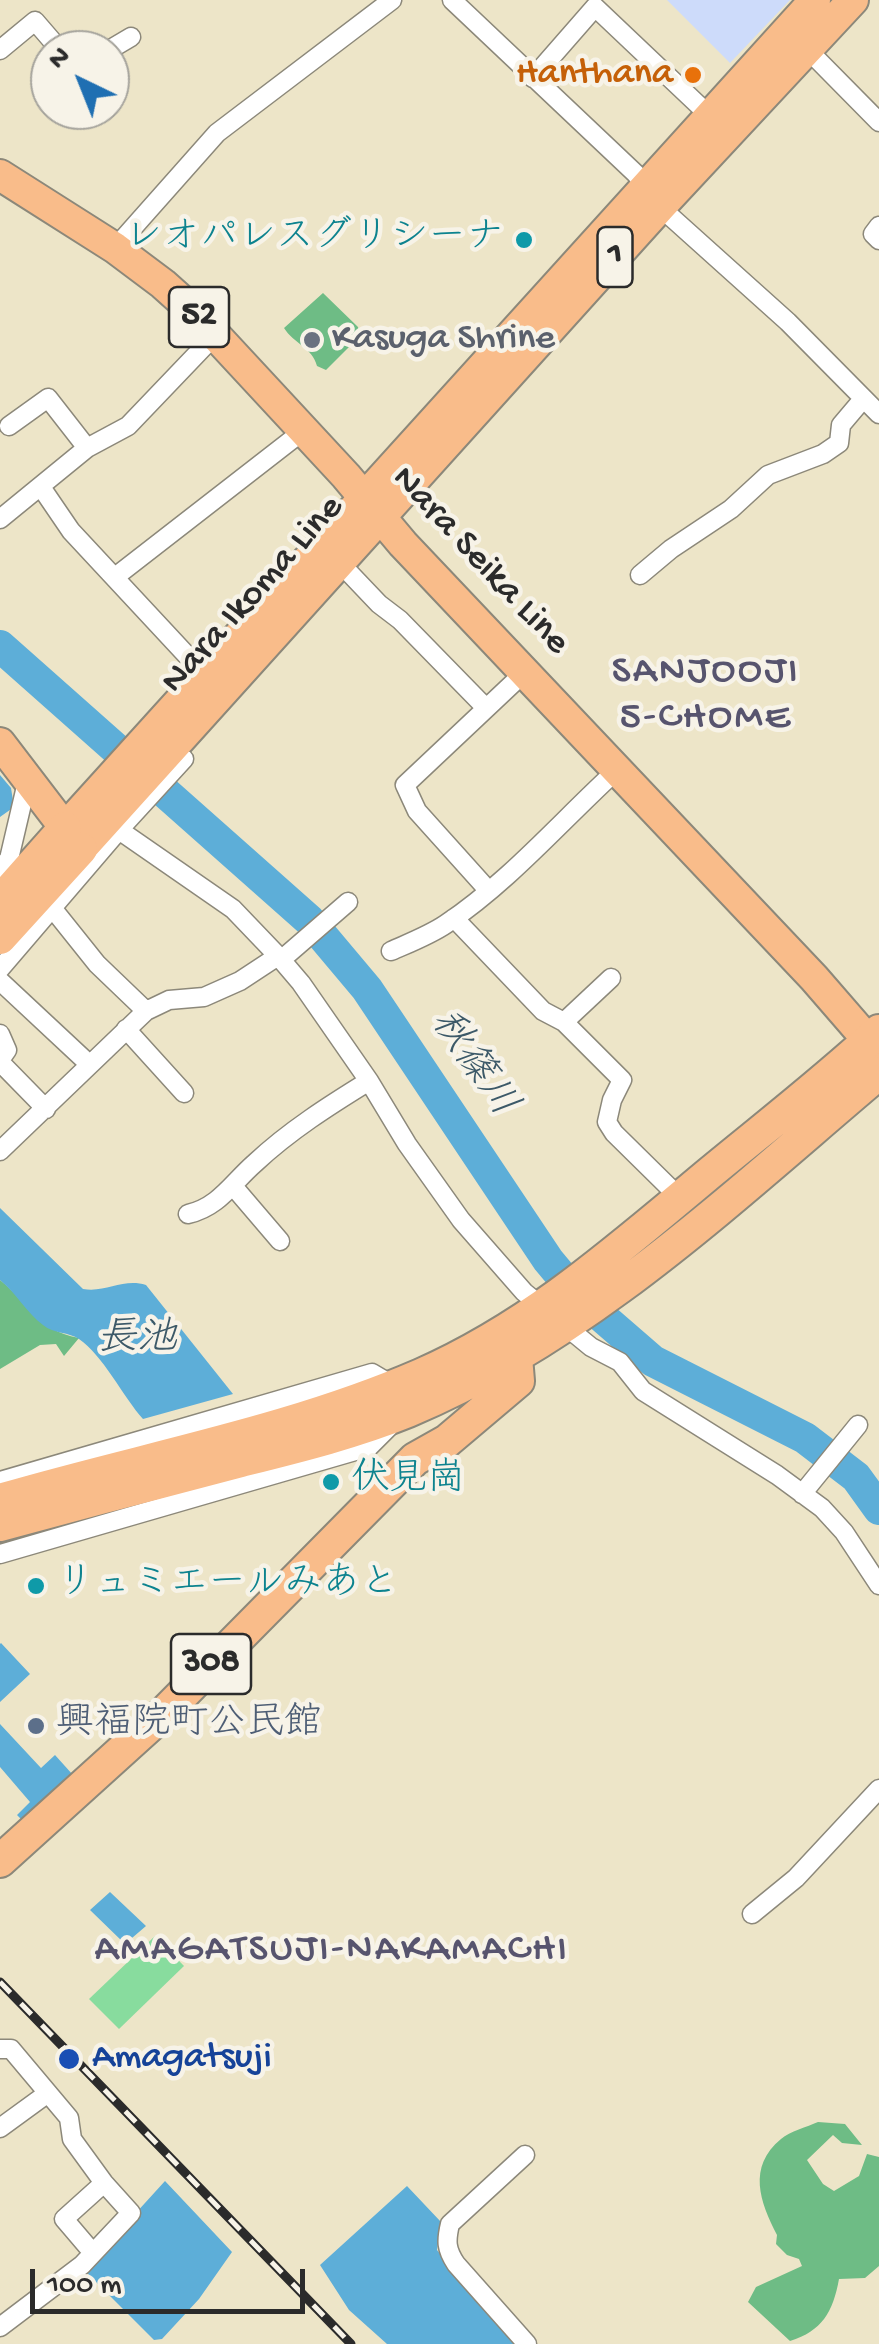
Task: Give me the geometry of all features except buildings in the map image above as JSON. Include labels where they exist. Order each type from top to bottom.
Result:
[{"type":"highway","points":[[0,901],[73,838]]},
{"type":"highway","points":[[0,938],[73,838]]},
{"type":"highway","points":[[614,1272],[680,1198],[876,1042]]},
{"type":"highway","points":[[398,1399],[516,1357],[558,1315],[879,1073]]},
{"type":"highway","points":[[10,1504],[325,1439],[486,1344],[558,1315]]},
{"type":"highway","name":"308","points":[[2,1856],[167,1710],[415,1459],[447,1442],[518,1381],[516,1357]]},
{"type":"highway","points":[[398,1399],[415,1441],[415,1459]]},
{"type":"main road","name":"Nara Ikoma Line","points":[[654,195],[710,116],[816,0]]},
{"type":"main road","name":"Nara Ikoma Line","points":[[164,752],[206,676],[371,508],[654,195],[853,0]]},
{"type":"main road","name":"Nara Seika Line","points":[[0,174],[115,248],[163,284],[216,334],[371,508],[876,1042]]},
{"type":"main road","name":"Nara Ikoma Line","points":[[73,838],[107,815],[338,562],[371,508]]},
{"type":"main road","points":[[0,743],[73,838]]},
{"type":"street","points":[[115,248],[217,134],[392,0]]},
{"type":"street","points":[[452,0],[879,414]]},
{"type":"street","points":[[533,78],[594,8],[710,116]]},
{"type":"street","points":[[0,50],[35,21],[43,30]]},
{"type":"street","points":[[806,48],[879,122]]},
{"type":"street","points":[[879,226],[873,234],[879,240]]},
{"type":"street","points":[[0,520],[87,448],[128,426],[216,334]]},
{"type":"street","points":[[10,426],[48,398],[87,448]]},
{"type":"street","points":[[640,575],[731,509],[768,474],[824,454],[839,442],[841,426],[863,399]]},
{"type":"street","points":[[115,577],[303,431]]},
{"type":"street","points":[[40,487],[70,531],[206,676]]},
{"type":"street","points":[[338,562],[485,707]]},
{"type":"street","points":[[488,890],[417,811],[405,785],[526,671]]},
{"type":"street","points":[[392,952],[454,918],[618,769]]},
{"type":"street","points":[[0,868],[9,859],[28,778]]},
{"type":"street","points":[[0,969],[53,910],[107,815],[233,908],[281,958],[369,1080],[461,1220],[591,1347],[620,1362],[643,1392],[804,1492],[844,1532],[879,1585]]},
{"type":"street","points":[[0,1151],[146,1011],[169,1000],[204,997],[240,982],[281,958],[346,904]]},
{"type":"street","points":[[53,910],[96,964],[146,1011]]},
{"type":"street","points":[[454,918],[543,1011],[564,1022],[622,1080],[607,1122],[680,1198]]},
{"type":"street","points":[[564,1022],[612,978]]},
{"type":"street","points":[[0,981],[89,1064]]},
{"type":"street","points":[[126,1029],[184,1093]]},
{"type":"street","points":[[0,1034],[6,1050],[0,1061],[46,1109]]},
{"type":"street","points":[[188,1214],[208,1209],[255,1162],[329,1105],[369,1080]]},
{"type":"street","points":[[233,1186],[280,1241]]},
{"type":"street","points":[[0,1554],[368,1447],[398,1399],[372,1374],[10,1504]]},
{"type":"street","points":[[804,1492],[857,1427]]},
{"type":"street","points":[[752,1914],[796,1878],[879,1789]]},
{"type":"street","points":[[0,2049],[10,2050],[69,2118],[72,2138],[104,2184],[131,2213],[82,2265],[0,2327]]},
{"type":"street","points":[[0,2128],[48,2094]]},
{"type":"street","points":[[525,2155],[450,2224],[446,2238],[447,2250],[456,2264],[527,2344]]},
{"type":"street","points":[[93,2253],[64,2219],[104,2184]]},
{"type":"shaded area","points":[[667,0],[790,0],[730,63]]},
{"type":"green space","points":[[323,293],[358,327],[360,336],[326,370],[317,366],[311,354],[284,328]]},
{"type":"green space","points":[[0,1280],[43,1323],[79,1338],[64,1356],[56,1344],[40,1345],[0,1369]]},
{"type":"green space","points":[[155,1936],[184,1966],[119,2029],[89,1999]]},
{"type":"green space","points":[[818,2122],[845,2124],[862,2145],[842,2143],[833,2135],[807,2160],[823,2184],[834,2191],[859,2176],[867,2154],[879,2157],[879,2266],[865,2278],[839,2279],[824,2319],[810,2332],[790,2341],[748,2302],[756,2287],[802,2266],[799,2259],[787,2255],[776,2244],[777,2235],[762,2198],[760,2173],[770,2150],[781,2139]]},
{"type":"water","points":[[0,775],[11,788],[14,807],[0,817]]},
{"type":"water","name":"長池","points":[[0,1208],[83,1289],[130,1283],[146,1285],[233,1394],[143,1419],[88,1346],[43,1325],[0,1280]]},
{"type":"water","points":[[0,1644],[30,1674],[0,1702]]},
{"type":"water","points":[[0,1724],[41,1768],[55,1755],[73,1775],[22,1820],[17,1815],[30,1802],[0,1767]]},
{"type":"water","points":[[110,1892],[146,1926],[125,1944],[90,1910]]},
{"type":"water","points":[[165,2181],[232,2252],[199,2299],[162,2339],[154,2340],[84,2270]]},
{"type":"water","points":[[407,2186],[441,2222],[437,2250],[518,2344],[387,2344],[349,2310],[320,2265]]},
{"type":"waterway","name":"秋篠川","points":[[0,646],[309,920],[367,989],[548,1260],[578,1296],[653,1361],[805,1438],[856,1477],[879,1509]]},
{"type":"railway","points":[[0,1982],[351,2344]]},
{"type":"place","name":"Hanthana","points":[[693,75]]},
{"type":"place","name":"レオパレスグリシーナ","points":[[524,240]]},
{"type":"place","name":"Kasuga Shrine","points":[[312,340]]},
{"type":"place","name":"伏見崗","points":[[331,1482]]},
{"type":"place","name":"リュミエールみあと","points":[[36,1586]]},
{"type":"place","name":"興福院町公民館","points":[[36,1726]]},
{"type":"place","name":"Amagatsuji","points":[[69,2059]]},
{"type":"district","name":"SANJOOJI 5-CHOME","points":[[706,697]]},
{"type":"district","name":"AMAGATSUJI-NAKAMACHI","points":[[332,1952]]}]
